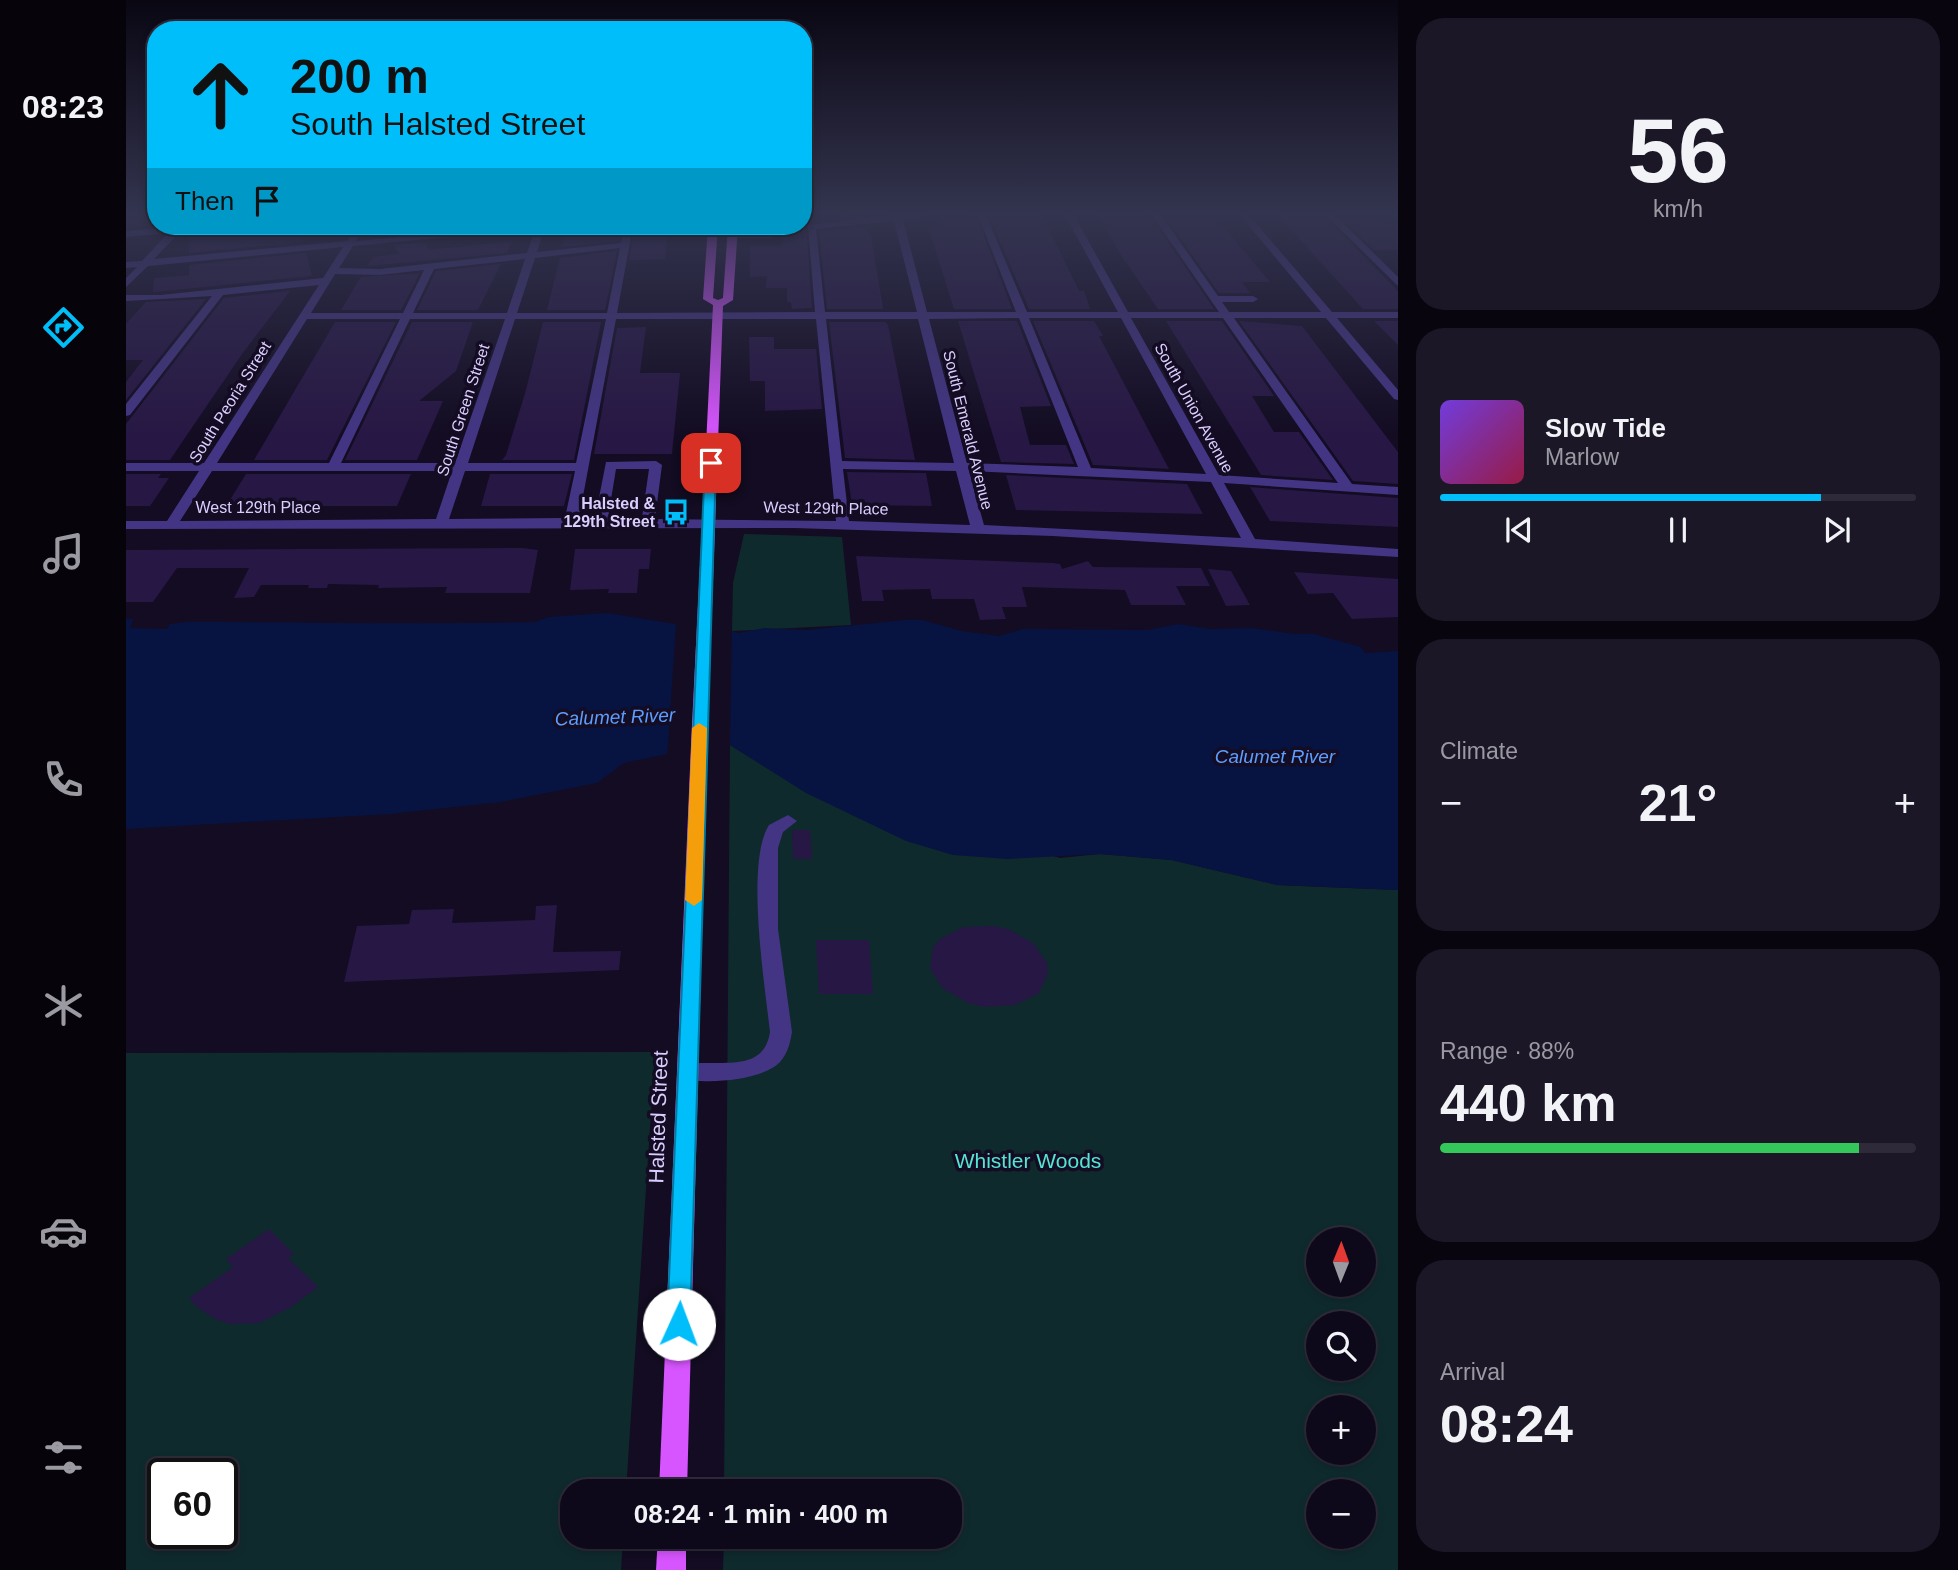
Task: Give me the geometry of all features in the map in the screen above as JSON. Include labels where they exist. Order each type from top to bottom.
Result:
[{"type":"main road","points":[[709,288],[708,299],[718,310],[728,300],[729,288]]},
{"type":"main road","name":"Halsted Street","points":[[673,1479],[699,745],[718,310]]},
{"type":"main road","points":[[671,1570],[672,1549]]},
{"type":"street","points":[[126,298],[245,288]]},
{"type":"street","name":"South Peoria Street","points":[[172,525],[321,288]]},
{"type":"street","points":[[333,467],[420,288]]},
{"type":"street","name":"South Green Street","points":[[441,524],[520,288]]},
{"type":"street","points":[[571,523],[616,288]]},
{"type":"street","points":[[818,288],[843,526]]},
{"type":"street","name":"South Emerald Avenue","points":[[915,288],[978,530]]},
{"type":"street","points":[[1011,288],[1086,472]]},
{"type":"street","name":"South Union Avenue","points":[[1110,288],[1250,542]]},
{"type":"street","points":[[1207,288],[1348,488]]},
{"type":"street","points":[[1306,288],[1398,397]]},
{"type":"street","points":[[126,412],[220,292]]},
{"type":"street","points":[[1214,299],[1253,299]]},
{"type":"street","points":[[304,316],[611,316],[718,310],[821,316],[1398,315]]},
{"type":"street","points":[[601,523],[610,464],[656,465],[648,523]]},
{"type":"street","points":[[836,465],[1086,472],[1398,491]]},
{"type":"street","points":[[126,467],[582,467]]},
{"type":"street","name":"West 129th Place","points":[[126,525],[708,523],[978,530],[1250,542],[1398,553]]},
{"type":"street","points":[[688,1072],[746,1069],[775,1056],[780,1049],[768,929],[769,848],[775,829],[788,821]]},
{"type":"green space","points":[[744,534],[842,537],[851,625],[732,631],[733,583]]},
{"type":"green space","name":"Whistler Woods","points":[[730,745],[774,772],[1060,858],[1100,854],[1172,860],[1277,885],[1398,890],[1398,1570],[723,1570],[724,1549],[962,1549],[962,1479],[724,1479]]},
{"type":"green space","points":[[655,1052],[627,1479],[560,1479],[560,1549],[622,1549],[621,1570],[126,1570],[126,1053]]},
{"type":"water","name":"Calumet River","points":[[607,613],[676,624],[732,624],[732,631],[739,633],[764,628],[807,630],[905,620],[922,620],[962,631],[999,636],[1023,629],[1147,630],[1179,624],[1210,629],[1252,628],[1314,634],[1361,647],[1365,653],[1398,651],[1398,890],[1277,885],[1171,860],[1100,854],[1007,859],[953,855],[906,841],[806,793],[730,745],[668,745],[667,754],[624,763],[597,783],[501,802],[390,814],[126,829],[126,619],[133,619],[130,628],[167,629],[170,624],[187,622],[535,622],[549,617]]},
{"type":"pier","points":[[676,624],[732,624],[730,745],[668,745]]},
{"type":"building","points":[[153,288],[190,288],[153,292]]},
{"type":"building","points":[[354,288],[412,288],[401,310],[341,310]]},
{"type":"building","points":[[428,288],[489,288],[478,310],[417,310]]},
{"type":"building","points":[[552,288],[609,288],[605,310],[547,310]]},
{"type":"building","points":[[787,288],[811,288],[812,308],[792,309],[791,302],[787,302]]},
{"type":"building","points":[[825,288],[880,288],[883,309],[827,309]]},
{"type":"building","points":[[948,288],[1004,288],[1012,309],[954,309]]},
{"type":"building","points":[[1020,288],[1078,288],[1084,291],[1090,309],[1029,309]]},
{"type":"building","points":[[1144,288],[1200,288],[1214,309],[1158,309]]},
{"type":"building","points":[[1216,288],[1247,288],[1250,293],[1219,293]]},
{"type":"building","points":[[1344,288],[1395,288],[1398,291],[1398,309],[1363,309]]},
{"type":"building","points":[[290,291],[242,354],[170,460],[126,460],[126,424],[224,298]]},
{"type":"building","points":[[206,299],[126,400],[126,382],[143,360],[126,360],[126,324],[146,302]]},
{"type":"building","points":[[958,321],[1017,321],[1051,406],[1020,407],[1030,445],[1066,445],[1074,464],[1001,462]]},
{"type":"building","points":[[1033,321],[1094,321],[1103,336],[1099,336],[1169,469],[1093,465]]},
{"type":"building","points":[[1166,321],[1222,321],[1274,396],[1252,396],[1274,432],[1299,432],[1333,480],[1261,475]]},
{"type":"building","points":[[1239,321],[1302,326],[1398,452],[1398,484],[1353,481]]},
{"type":"building","points":[[1374,321],[1398,321],[1398,345]]},
{"type":"building","points":[[335,322],[396,322],[327,460],[254,460]]},
{"type":"building","points":[[412,322],[473,322],[456,371],[419,401],[443,401],[417,460],[345,460]]},
{"type":"building","points":[[543,322],[601,322],[574,460],[502,460],[506,455],[526,390]]},
{"type":"building","points":[[829,322],[885,322],[888,325],[915,460],[845,458]]},
{"type":"building","points":[[646,327],[640,373],[680,373],[672,454],[594,454],[617,328]]},
{"type":"building","points":[[749,337],[774,337],[774,349],[816,349],[822,409],[765,411],[765,381],[750,381]]},
{"type":"building","points":[[847,472],[926,473],[932,506],[852,505]]},
{"type":"building","points":[[126,474],[161,474],[158,478],[169,478],[150,506],[126,506]]},
{"type":"building","points":[[246,474],[411,474],[397,506],[226,506]]},
{"type":"building","points":[[490,474],[572,474],[564,506],[481,506]]},
{"type":"building","points":[[1006,475],[1187,484],[1203,514],[1016,510]]},
{"type":"building","points":[[1250,487],[1398,498],[1398,527],[1270,521]]},
{"type":"building","points":[[575,549],[651,549],[649,569],[639,569],[637,593],[608,593],[609,589],[570,590]]},
{"type":"building","points":[[126,550],[538,550],[530,593],[445,593],[447,587],[378,588],[379,585],[328,584],[327,588],[308,588],[309,585],[261,585],[254,597],[234,598],[249,568],[177,568],[153,602],[126,602]]},
{"type":"building","points":[[856,556],[1053,563],[1060,564],[1062,569],[1088,561],[1093,567],[1201,568],[1210,586],[1176,586],[1186,605],[1131,605],[1125,590],[1022,587],[1027,607],[1002,607],[1006,619],[980,620],[974,599],[932,599],[930,589],[882,590],[884,601],[862,601]]},
{"type":"building","points":[[1208,569],[1231,571],[1250,605],[1226,606]]},
{"type":"building","points":[[1294,572],[1398,579],[1398,617],[1352,619],[1333,593],[1308,594]]},
{"type":"building","points":[[792,830],[810,830],[812,859],[793,859]]},
{"type":"building","points":[[557,905],[553,952],[621,951],[619,970],[344,982],[357,926],[409,924],[412,910],[454,909],[452,923],[535,920],[536,906]]},
{"type":"building","points":[[993,926],[1008,929],[1033,943],[1047,963],[1048,973],[1039,993],[1015,1005],[984,1007],[968,1003],[942,988],[930,968],[933,947],[940,939],[963,927]]},
{"type":"building","points":[[816,940],[869,940],[873,994],[819,994]]},
{"type":"building","points":[[269,1229],[294,1254],[288,1258],[318,1287],[291,1307],[259,1323],[231,1324],[217,1320],[197,1307],[189,1298],[233,1267],[226,1259]]},
{"type":"slow traffic","points":[[694,900],[699,728]]},
{"type":"place","name":"Halsted & 129th Street","points":[[676,512]]},
{"type":"route","points":[[679,1324],[711,463]]}]
